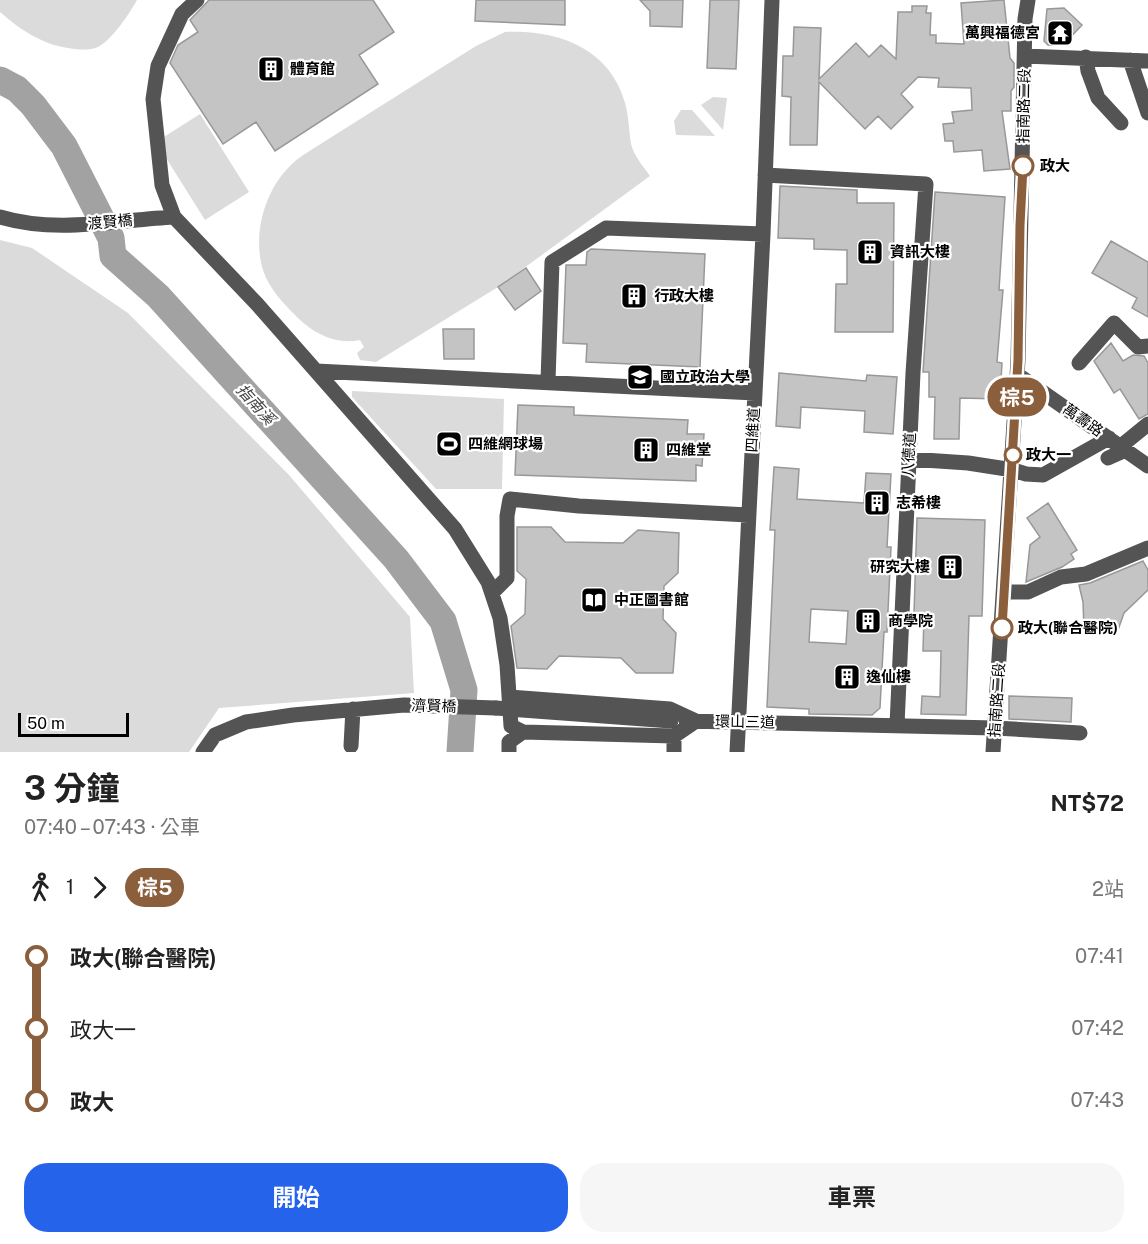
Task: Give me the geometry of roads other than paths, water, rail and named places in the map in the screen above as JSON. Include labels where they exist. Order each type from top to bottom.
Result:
[{"type":"street","points":[[197,0],[182,14],[158,66],[153,99],[162,185],[174,217],[256,304],[455,529],[493,592],[500,618],[509,697],[517,729],[510,742],[509,752]]},
{"type":"street","name":"四維道","points":[[737,752],[763,234],[772,0]]},
{"type":"street","name":"指南路二段","points":[[993,752],[1018,375],[1025,19],[1028,0]]},
{"type":"street","points":[[1025,56],[1148,61]]},
{"type":"street","points":[[1086,57],[1088,71],[1098,98],[1121,123]]},
{"type":"street","points":[[1130,60],[1148,112]]},
{"type":"street","name":"八德道","points":[[765,175],[926,184],[909,459],[897,725]]},
{"type":"street","name":"渡賢橋","points":[[0,217],[46,224],[83,225],[174,217]]},
{"type":"street","points":[[548,381],[552,262],[606,228],[763,234]]},
{"type":"street","points":[[1079,363],[1114,323],[1138,347],[1148,346]]},
{"type":"street","points":[[315,371],[755,393]]},
{"type":"street","name":"萬壽路","points":[[1018,375],[1148,466]]},
{"type":"street","points":[[909,459],[968,463],[1042,475],[1118,445],[1148,424]]},
{"type":"street","points":[[1108,458],[1118,445]]},
{"type":"street","points":[[493,592],[507,578],[507,516],[510,499],[579,506],[748,515]]},
{"type":"street","points":[[1004,592],[1028,592],[1060,577],[1086,574],[1148,548]]},
{"type":"street","points":[[509,697],[670,709],[696,722]]},
{"type":"street","name":"濟賢橋","points":[[353,709],[404,705],[496,708]]},
{"type":"street","name":"環山三道","points":[[496,708],[673,728],[696,722],[897,725],[1080,733]]},
{"type":"street","points":[[203,752],[215,735],[246,722],[353,709],[351,746]]},
{"type":"street","points":[[517,729],[673,728],[674,752]]},
{"type":"waterway","name":"指南溪","points":[[0,80],[17,89],[33,105],[64,146],[111,238],[113,256],[158,296],[396,559],[443,621],[464,690],[460,752]]},
{"type":"place","name":"萬興福德宮","points":[[1060,33]]},
{"type":"place","name":"體育館","points":[[271,69]]},
{"type":"place","name":"政大","points":[[1023,166]]},
{"type":"place","name":"資訊大樓","points":[[870,252]]},
{"type":"place","name":"行政大樓","points":[[634,296]]},
{"type":"place","name":"國立政治大學","points":[[640,377]]},
{"type":"place","name":"四維網球場","points":[[449,444]]},
{"type":"place","name":"四維堂","points":[[646,450]]},
{"type":"place","name":"政大一","points":[[1013,455]]},
{"type":"place","name":"志希樓","points":[[877,503]]},
{"type":"place","name":"研究大樓","points":[[950,567]]},
{"type":"place","name":"中正圖書館","points":[[594,600]]},
{"type":"place","name":"商學院","points":[[868,621]]},
{"type":"place","name":"政大(聯合醫院)","points":[[1002,628]]},
{"type":"place","name":"逸仙樓","points":[[847,677]]}]
